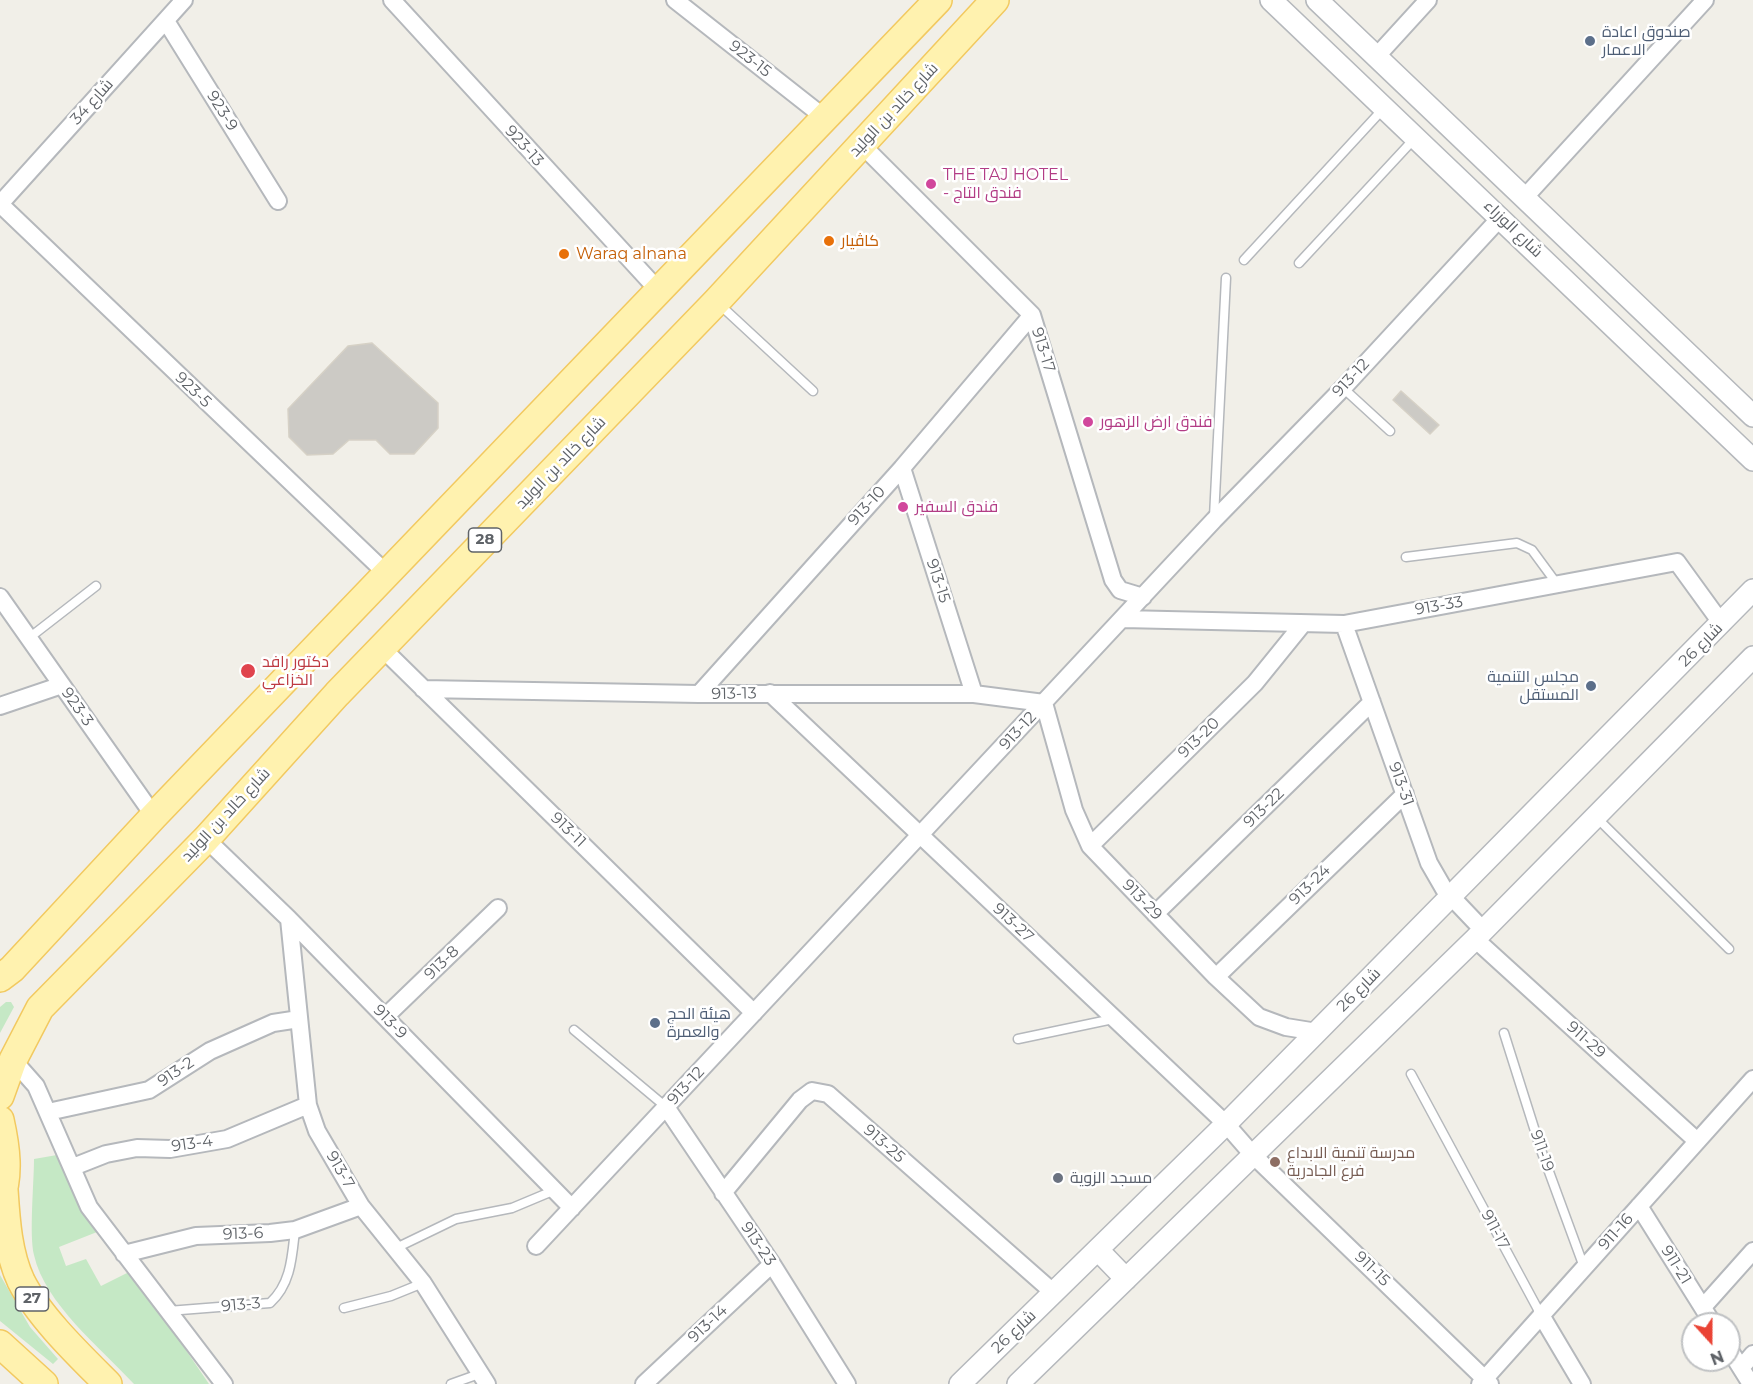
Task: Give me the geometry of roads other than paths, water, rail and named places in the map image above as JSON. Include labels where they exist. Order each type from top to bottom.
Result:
[{"type":"main road","name":"شارع خالد بن الوليد","points":[[0,1096],[13,1060],[40,1008],[206,839],[382,648],[716,302],[995,0]]},
{"type":"main road","points":[[0,978],[12,969],[154,816],[825,118],[927,4]]},
{"type":"main road","points":[[0,1120],[6,1147],[2,1195]]},
{"type":"main road","name":"27","points":[[2,1195],[20,1279],[42,1312],[108,1384]]},
{"type":"main road","points":[[0,1344],[44,1384]]},
{"type":"street","name":"923-13","points":[[392,0],[658,290]]},
{"type":"street","name":"923-15","points":[[675,0],[825,118]]},
{"type":"street","name":"شارع الوزراء","points":[[1271,0],[1501,217],[1753,460]]},
{"type":"street","name":"شارع الوزراء","points":[[1317,0],[1525,197],[1696,365],[1753,416]]},
{"type":"street","points":[[1376,57],[1428,0]]},
{"type":"street","points":[[1525,197],[1705,0]]},
{"type":"street","name":"شارع 34","points":[[0,204],[166,21],[180,1]]},
{"type":"street","name":"923-9","points":[[166,21],[278,201]]},
{"type":"street","points":[[1385,108],[1408,86]]},
{"type":"street","name":"913-17","points":[[862,145],[1032,315],[1113,580],[1120,590],[1143,597]]},
{"type":"street","name":"923-5","points":[[0,204],[387,574]]},
{"type":"street","name":"913-12","points":[[536,1246],[1214,520],[1342,388],[1501,217]]},
{"type":"street","name":"913-10","points":[[699,694],[902,468],[1032,315]]},
{"type":"street","points":[[1673,384],[1696,365]]},
{"type":"street","name":"913-15","points":[[902,468],[974,694]]},
{"type":"street","name":"913-33","points":[[1123,619],[1302,625],[1344,624],[1677,562],[1722,624]]},
{"type":"street","name":"شارع 26","points":[[960,1384],[1226,1124],[1722,624],[1753,590]]},
{"type":"street","name":"923-3","points":[[0,597],[154,816]]},
{"type":"street","name":"913-31","points":[[1344,624],[1429,863],[1479,934]]},
{"type":"street","name":"913-20","points":[[1090,846],[1255,683],[1302,625]]},
{"type":"street","name":"913-11","points":[[382,648],[754,1013]]},
{"type":"street","points":[[1018,1384],[1479,934],[1753,657]]},
{"type":"street","points":[[0,706],[62,685]]},
{"type":"street","name":"913-13","points":[[423,689],[699,694],[974,694],[1044,703]]},
{"type":"street","name":"913-27","points":[[770,693],[1226,1124],[1253,1155]]},
{"type":"street","name":"913-22","points":[[1155,914],[1372,702]]},
{"type":"street","name":"913-29","points":[[1044,703],[1074,810],[1090,846],[1216,977],[1260,1017],[1286,1027],[1317,1032]]},
{"type":"street","name":"913-24","points":[[1216,977],[1405,794]]},
{"type":"street","name":"913-9","points":[[206,839],[289,919],[572,1208]]},
{"type":"street","name":"913-8","points":[[385,1017],[498,908]]},
{"type":"street","name":"913-7","points":[[289,919],[308,1105],[317,1131],[361,1206],[423,1283],[483,1379]]},
{"type":"street","name":"911-29","points":[[1479,934],[1697,1141]]},
{"type":"street","name":"913-2","points":[[48,1112],[149,1090],[210,1051],[273,1023],[299,1019]]},
{"type":"street","points":[[13,1060],[36,1086],[89,1207],[224,1384]]},
{"type":"street","name":"911-16","points":[[1485,1382],[1584,1267],[1753,1081]]},
{"type":"street","name":"913-25","points":[[723,1193],[800,1100],[812,1092],[828,1095],[1054,1293]]},
{"type":"street","name":"913-4","points":[[73,1167],[106,1154],[137,1148],[170,1149],[227,1139],[308,1105]]},
{"type":"street","name":"913-23","points":[[666,1107],[772,1264],[847,1384]]},
{"type":"street","name":"911-15","points":[[1253,1155],[1485,1382]]},
{"type":"street","name":"913-6","points":[[124,1254],[176,1239],[295,1230],[361,1206]]},
{"type":"street","name":"911-21","points":[[1639,1206],[1706,1312]]},
{"type":"street","points":[[1098,1250],[1126,1279]]},
{"type":"street","points":[[1703,1307],[1753,1251]]},
{"type":"street","name":"913-14","points":[[644,1384],[772,1264]]},
{"type":"street","name":"911-17","points":[[1541,1316],[1582,1384]]},
{"type":"street","points":[[1751,1384],[1741,1368],[1753,1354]]},
{"type":"lane","points":[[1244,260],[1385,108]]},
{"type":"lane","points":[[1299,263],[1416,137]]},
{"type":"lane","points":[[1214,520],[1226,278]]},
{"type":"lane","points":[[716,302],[813,392]]},
{"type":"lane","points":[[1342,388],[1390,431]]},
{"type":"lane","points":[[1406,557],[1517,543],[1532,550],[1557,584]]},
{"type":"lane","points":[[29,638],[96,586]]},
{"type":"lane","points":[[1596,817],[1728,950]]},
{"type":"lane","points":[[1018,1039],[1114,1018]]},
{"type":"lane","points":[[574,1030],[666,1107]]},
{"type":"lane","name":"911-19","points":[[1504,1033],[1541,1150],[1584,1267]]},
{"type":"lane","name":"911-17","points":[[1411,1074],[1541,1316]]},
{"type":"lane","points":[[396,1248],[456,1220],[512,1208],[555,1190]]},
{"type":"lane","name":"913-3","points":[[168,1311],[270,1303],[280,1294],[291,1266],[295,1230]]},
{"type":"lane","points":[[344,1308],[391,1296],[423,1283]]},
{"type":"lane","points":[[451,1384],[483,1379]]},
{"type":"place","name":"صندوق اعادة الاعمار","points":[[1590,41]]},
{"type":"place","name":"THE TAJ HOTEL - فندق التاج","points":[[931,184]]},
{"type":"place","name":"كاڤيار","points":[[829,241]]},
{"type":"place","name":"Waraq alnana","points":[[564,254]]},
{"type":"place","name":"فندق ارض الزهور","points":[[1088,422]]},
{"type":"place","name":"فندق السفير","points":[[903,507]]},
{"type":"place","name":"دكتور رافد الخزاعي","points":[[248,671]]},
{"type":"place","name":"مجلس التنمية المستقل","points":[[1591,686]]},
{"type":"place","name":"هيئة الحج والعمرة","points":[[655,1023]]},
{"type":"place","name":"مدرسة تنمية الابداع فرع الجادرية","points":[[1275,1162]]},
{"type":"place","name":"مسجد الزوية","points":[[1058,1178]]}]
